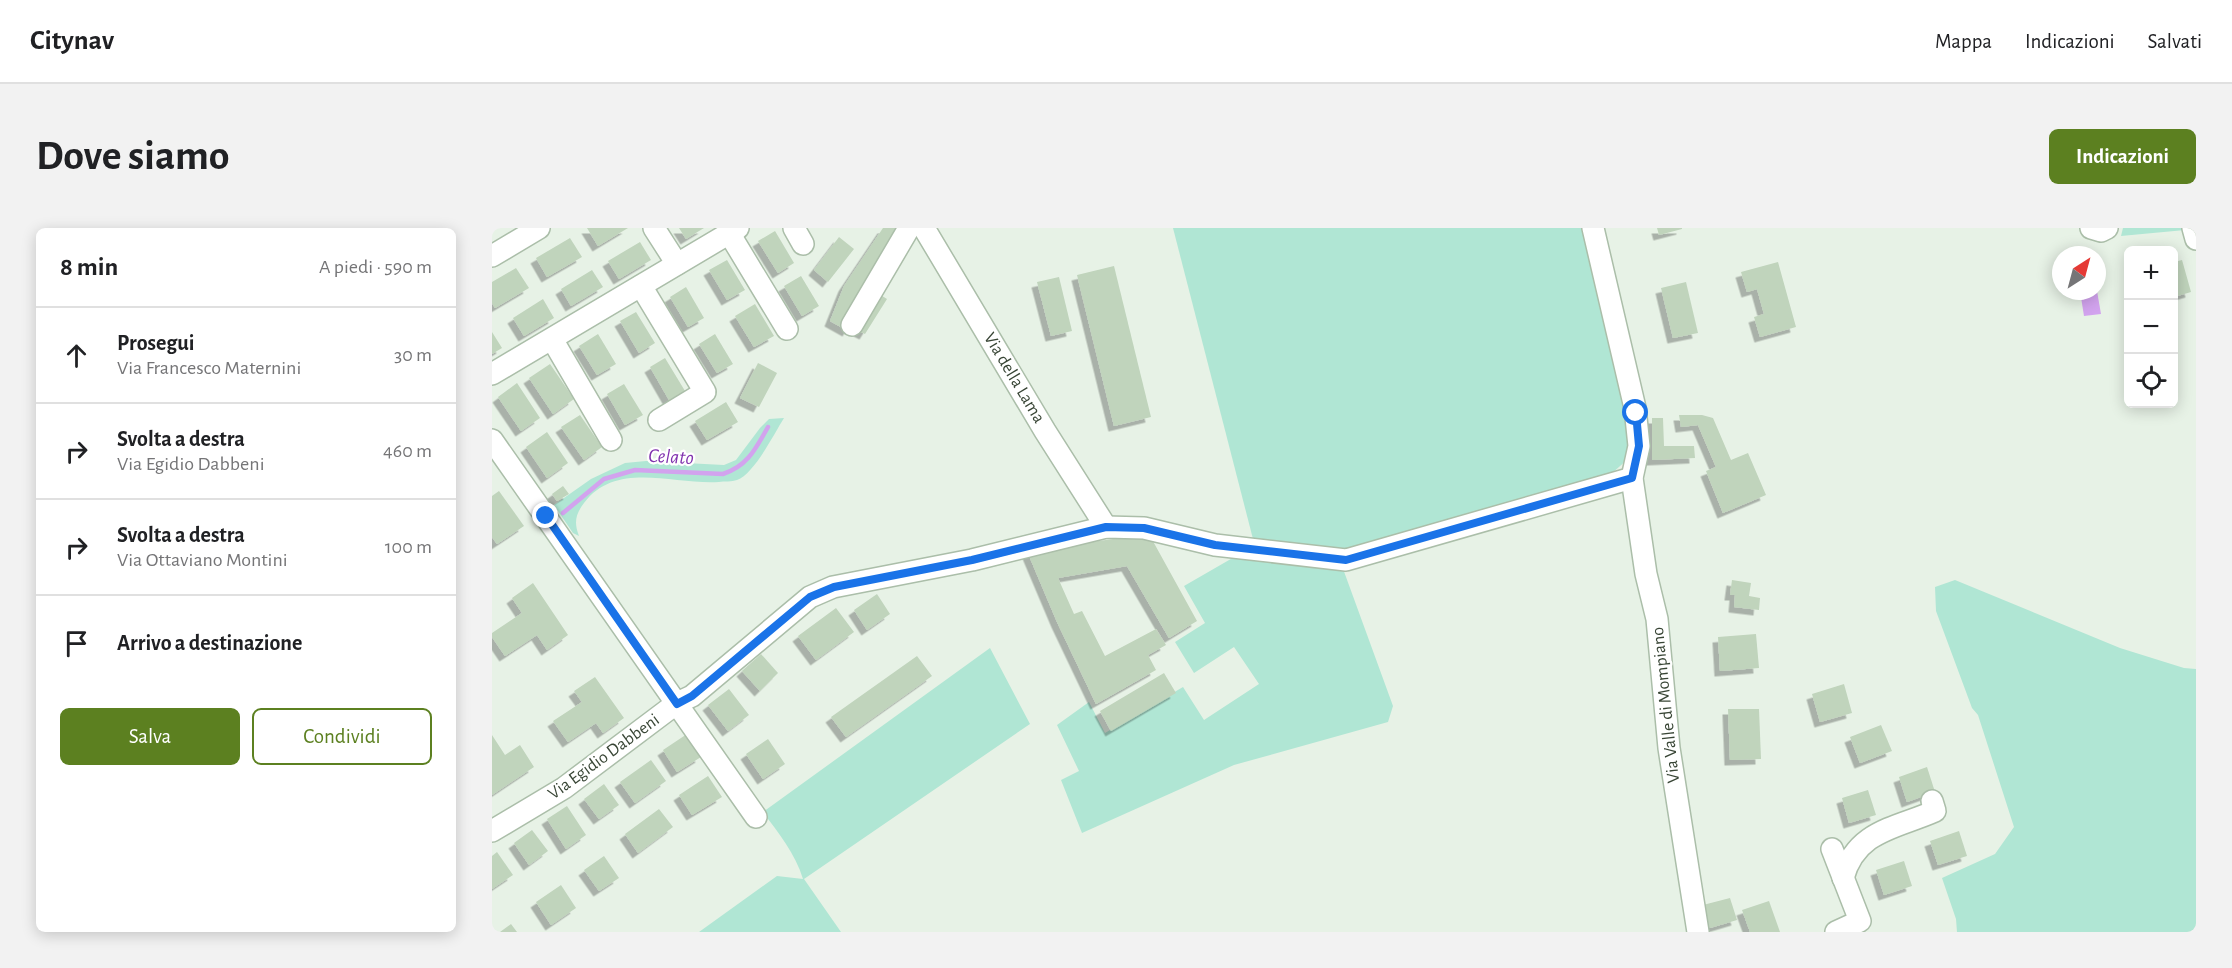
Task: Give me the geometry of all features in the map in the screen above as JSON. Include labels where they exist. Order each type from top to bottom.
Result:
[{"type":"street","points":[[492,256],[539,228]]},
{"type":"street","points":[[654,228],[677,264]]},
{"type":"street","points":[[852,325],[909,228]]},
{"type":"street","name":"Via della Lama","points":[[924,228],[1106,527]]},
{"type":"street","points":[[1593,228],[1635,408],[1639,446],[1632,478]]},
{"type":"street","points":[[2091,228],[2101,231],[2107,228]]},
{"type":"street","points":[[2193,228],[2196,239]]},
{"type":"street","points":[[492,374],[734,231],[787,328]]},
{"type":"street","points":[[640,286],[705,392],[659,420]]},
{"type":"street","points":[[552,339],[611,440]]},
{"type":"street","points":[[492,440],[500,467],[552,524],[756,817]]},
{"type":"street","name":"Via Egidio Dabbeni","points":[[492,831],[564,788],[677,704],[692,696],[810,597],[834,587],[972,560],[1106,527],[1144,528],[1215,545],[1346,560],[1632,478]]},
{"type":"street","name":"Via Valle di Mompiano","points":[[1632,478],[1646,574],[1657,619],[1669,748],[1698,932]]},
{"type":"street","points":[[1844,878],[1857,848],[1885,829],[1935,811]]},
{"type":"street","points":[[1832,849],[1860,921],[1836,932]]},
{"type":"shaded area","points":[[1173,228],[1585,228],[1635,445],[1628,459],[1611,474],[1351,551],[1253,539]]},
{"type":"shaded area","points":[[2123,228],[2184,228],[2185,230],[2121,236]]},
{"type":"shaded area","points":[[2081,300],[2099,300],[2101,314],[2084,316]]},
{"type":"shaded area","points":[[784,418],[757,462],[737,480],[702,482],[629,478],[612,482],[597,490],[581,507],[576,519],[579,536],[573,533],[554,505],[591,479],[625,463],[646,461],[724,465],[736,460],[769,419]]},
{"type":"shaded area","points":[[1236,556],[1342,566],[1393,706],[1388,722],[1234,765],[1082,833],[1061,780],[1079,771],[1057,725],[1089,702],[1105,733],[1183,687],[1204,720],[1259,684],[1234,647],[1194,673],[1175,642],[1205,623],[1184,586]]},
{"type":"shaded area","points":[[1955,580],[2120,648],[2184,668],[2196,669],[2196,932],[1957,932],[1956,919],[1942,878],[1995,854],[2014,827],[1978,715],[1972,708],[1936,611],[1935,587]]},
{"type":"shaded area","points":[[990,648],[1030,724],[804,879],[841,932],[699,932],[777,876],[803,879],[791,852],[763,812]]},
{"type":"building","points":[[587,228],[628,228],[598,246]]},
{"type":"building","points":[[679,228],[704,228],[686,239]]},
{"type":"building","points":[[883,228],[908,228],[848,331],[830,321],[844,286]]},
{"type":"building","points":[[1657,228],[1682,228],[1682,229],[1659,235]]},
{"type":"building","points":[[775,231],[794,263],[778,273],[758,241]]},
{"type":"building","points":[[839,237],[854,249],[828,282],[814,270]]},
{"type":"building","points":[[570,238],[582,257],[547,277],[536,258]]},
{"type":"building","points":[[640,242],[651,260],[619,279],[608,261]]},
{"type":"building","points":[[727,260],[745,290],[727,300],[709,270]]},
{"type":"building","points":[[2182,260],[2191,292],[2178,296],[2178,261]]},
{"type":"building","points":[[1778,262],[1796,327],[1760,337],[1754,317],[1764,314],[1757,289],[1747,292],[1741,272]]},
{"type":"building","points":[[1114,266],[1151,417],[1114,426],[1077,275]]},
{"type":"building","points":[[516,268],[529,288],[495,308],[492,303],[492,282]]},
{"type":"building","points":[[592,270],[603,287],[571,306],[561,289]]},
{"type":"building","points":[[801,276],[819,306],[802,316],[784,286]]},
{"type":"building","points":[[1059,277],[1072,331],[1051,336],[1037,282]]},
{"type":"building","points":[[1686,282],[1698,333],[1673,338],[1661,288]]},
{"type":"building","points":[[686,287],[704,318],[688,327],[670,297]]},
{"type":"building","points":[[879,294],[887,299],[865,334],[857,330]]},
{"type":"building","points":[[543,299],[554,318],[524,336],[513,318]]},
{"type":"building","points":[[755,304],[774,336],[754,347],[735,316]]},
{"type":"building","points":[[636,312],[655,343],[639,353],[620,321]]},
{"type":"building","points":[[492,332],[502,348],[492,354]]},
{"type":"building","points":[[598,334],[616,364],[597,375],[579,346]]},
{"type":"building","points":[[715,334],[733,364],[717,373],[699,344]]},
{"type":"building","points":[[665,358],[685,391],[669,400],[650,367]]},
{"type":"building","points":[[758,363],[777,373],[759,407],[740,398]]},
{"type":"building","points":[[550,364],[574,399],[553,414],[529,378]]},
{"type":"building","points":[[517,383],[540,418],[521,431],[498,397]]},
{"type":"building","points":[[624,384],[643,415],[625,425],[607,394]]},
{"type":"building","points":[[726,402],[738,422],[707,440],[695,421]]},
{"type":"building","points":[[580,415],[602,447],[584,460],[561,427]]},
{"type":"building","points":[[1679,415],[1702,415],[1713,418],[1731,460],[1748,453],[1766,495],[1723,513],[1706,471],[1716,467],[1698,425],[1681,427]]},
{"type":"building","points":[[1652,418],[1663,418],[1664,446],[1694,446],[1695,458],[1652,460]]},
{"type":"building","points":[[547,432],[568,463],[547,478],[526,447]]},
{"type":"building","points":[[563,486],[569,494],[557,501],[552,494]]},
{"type":"building","points":[[499,491],[524,526],[497,544],[492,537],[492,496]]},
{"type":"building","points":[[1149,534],[1197,621],[1169,638],[1127,566],[1058,578],[1074,614],[1082,611],[1105,656],[1156,629],[1166,645],[1148,655],[1156,670],[1096,704],[1057,622],[1027,551]]},
{"type":"building","points":[[1732,580],[1751,583],[1749,596],[1760,598],[1759,610],[1734,607],[1735,595],[1730,595]]},
{"type":"building","points":[[533,583],[568,635],[547,650],[537,635],[505,656],[492,637],[492,633],[522,613],[512,598]]},
{"type":"building","points":[[877,594],[890,614],[867,630],[854,610]]},
{"type":"building","points":[[836,608],[854,632],[816,660],[798,636]]},
{"type":"building","points":[[1756,634],[1759,668],[1720,671],[1718,637]]},
{"type":"building","points":[[761,654],[778,673],[760,691],[742,671]]},
{"type":"building","points":[[917,656],[932,676],[846,737],[831,717]]},
{"type":"building","points":[[1164,673],[1176,693],[1111,731],[1100,711]]},
{"type":"building","points":[[595,677],[624,718],[603,733],[596,723],[568,742],[553,721],[582,702],[574,691]]},
{"type":"building","points":[[1844,684],[1852,713],[1820,722],[1812,694]]},
{"type":"building","points":[[729,689],[749,715],[728,731],[708,705]]},
{"type":"building","points":[[1728,709],[1759,709],[1761,759],[1730,760]]},
{"type":"building","points":[[1881,725],[1892,751],[1860,763],[1850,737]]},
{"type":"building","points":[[687,734],[701,757],[677,772],[663,750]]},
{"type":"building","points":[[492,735],[505,755],[520,745],[534,767],[492,795]]},
{"type":"building","points":[[768,739],[785,764],[763,779],[746,754]]},
{"type":"building","points":[[651,760],[666,781],[635,803],[620,782]]},
{"type":"building","points":[[1927,767],[1935,792],[1907,802],[1899,777]]},
{"type":"building","points":[[708,776],[722,797],[692,815],[679,795]]},
{"type":"building","points":[[604,784],[619,805],[599,819],[584,799]]},
{"type":"building","points":[[1868,790],[1876,815],[1849,823],[1842,798]]},
{"type":"building","points":[[567,806],[586,835],[566,849],[547,819]]},
{"type":"building","points":[[659,809],[673,827],[638,853],[625,834]]},
{"type":"building","points":[[532,830],[548,851],[529,865],[514,843]]},
{"type":"building","points":[[1959,831],[1967,856],[1938,865],[1930,841]]},
{"type":"building","points":[[497,852],[513,875],[492,889],[492,856]]},
{"type":"building","points":[[604,856],[619,878],[599,891],[584,870]]},
{"type":"building","points":[[1904,861],[1912,886],[1884,895],[1876,870]]},
{"type":"building","points":[[561,885],[576,908],[551,925],[536,902]]},
{"type":"building","points":[[1730,898],[1737,920],[1710,928],[1703,905]]},
{"type":"building","points":[[1769,901],[1780,932],[1750,932],[1742,910]]},
{"type":"building","points":[[511,924],[517,932],[500,932]]},
{"type":"waterway","name":"Celato","points":[[563,513],[604,479],[635,470],[723,474],[732,471],[750,455],[768,427]]},
{"type":"route","points":[[546,516],[677,704],[692,696],[810,597],[834,587],[972,560],[1106,527],[1144,528],[1215,545],[1346,560],[1632,478],[1639,446],[1636,413]]}]
